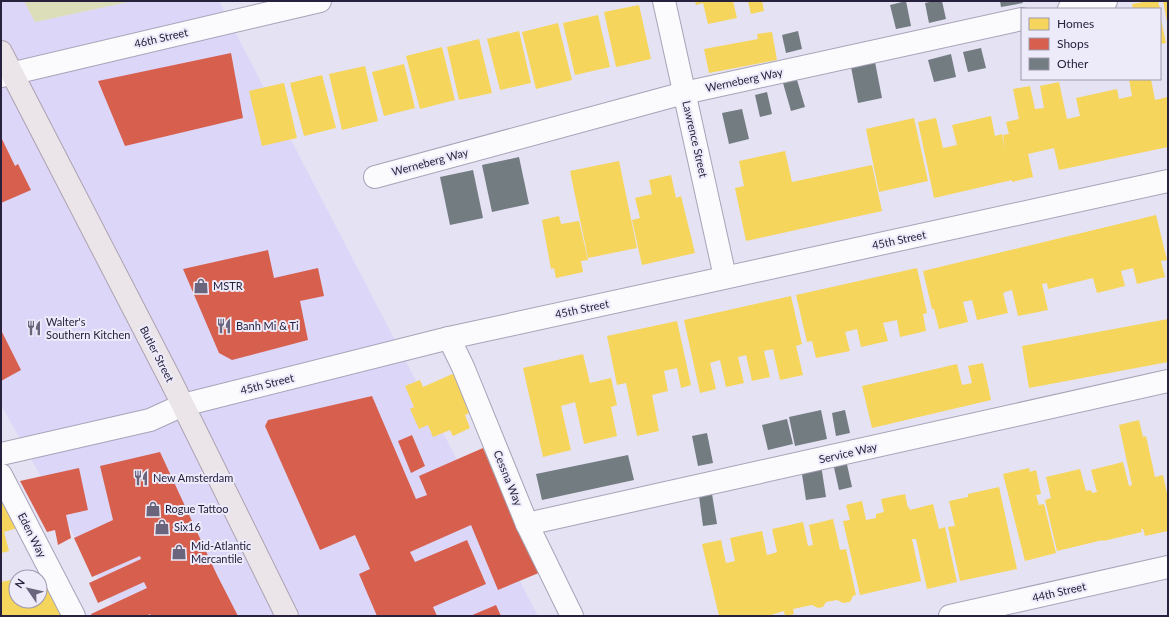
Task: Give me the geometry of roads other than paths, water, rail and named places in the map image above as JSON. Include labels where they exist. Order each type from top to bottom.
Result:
[{"type":"main road","name":"Butler Street","points":[[1,52],[6,74],[183,405],[287,616]]},
{"type":"street","name":"46th Street","points":[[6,74],[320,1]]},
{"type":"street","name":"Lawrence Street","points":[[664,1],[725,277]]},
{"type":"street","points":[[1074,8],[1106,1]]},
{"type":"street","name":"Werneberg Way","points":[[375,177],[684,93],[1021,19]]},
{"type":"street","name":"45th Street","points":[[1,454],[150,420],[183,405],[449,338],[1168,181]]},
{"type":"street","name":"Cessna Way","points":[[449,338],[463,367],[527,524],[572,616]]},
{"type":"street","name":"Service Way","points":[[527,524],[1168,382]]},
{"type":"street","name":"Eden Way","points":[[1,475],[74,616]]},
{"type":"street","name":"44th Street","points":[[950,616],[1168,567]]},
{"type":"place","name":"MSTR","points":[[201,286]]},
{"type":"place","name":"Banh Mi & Ti","points":[[224,326]]},
{"type":"place","name":"Walter's Southern Kitchen","points":[[34,328]]},
{"type":"place","name":"New Amsterdam","points":[[141,478]]},
{"type":"place","name":"Rogue Tattoo","points":[[153,509]]},
{"type":"place","name":"Six16","points":[[162,527]]},
{"type":"place","name":"Mid-Atlantic Mercantile","points":[[179,552]]}]
